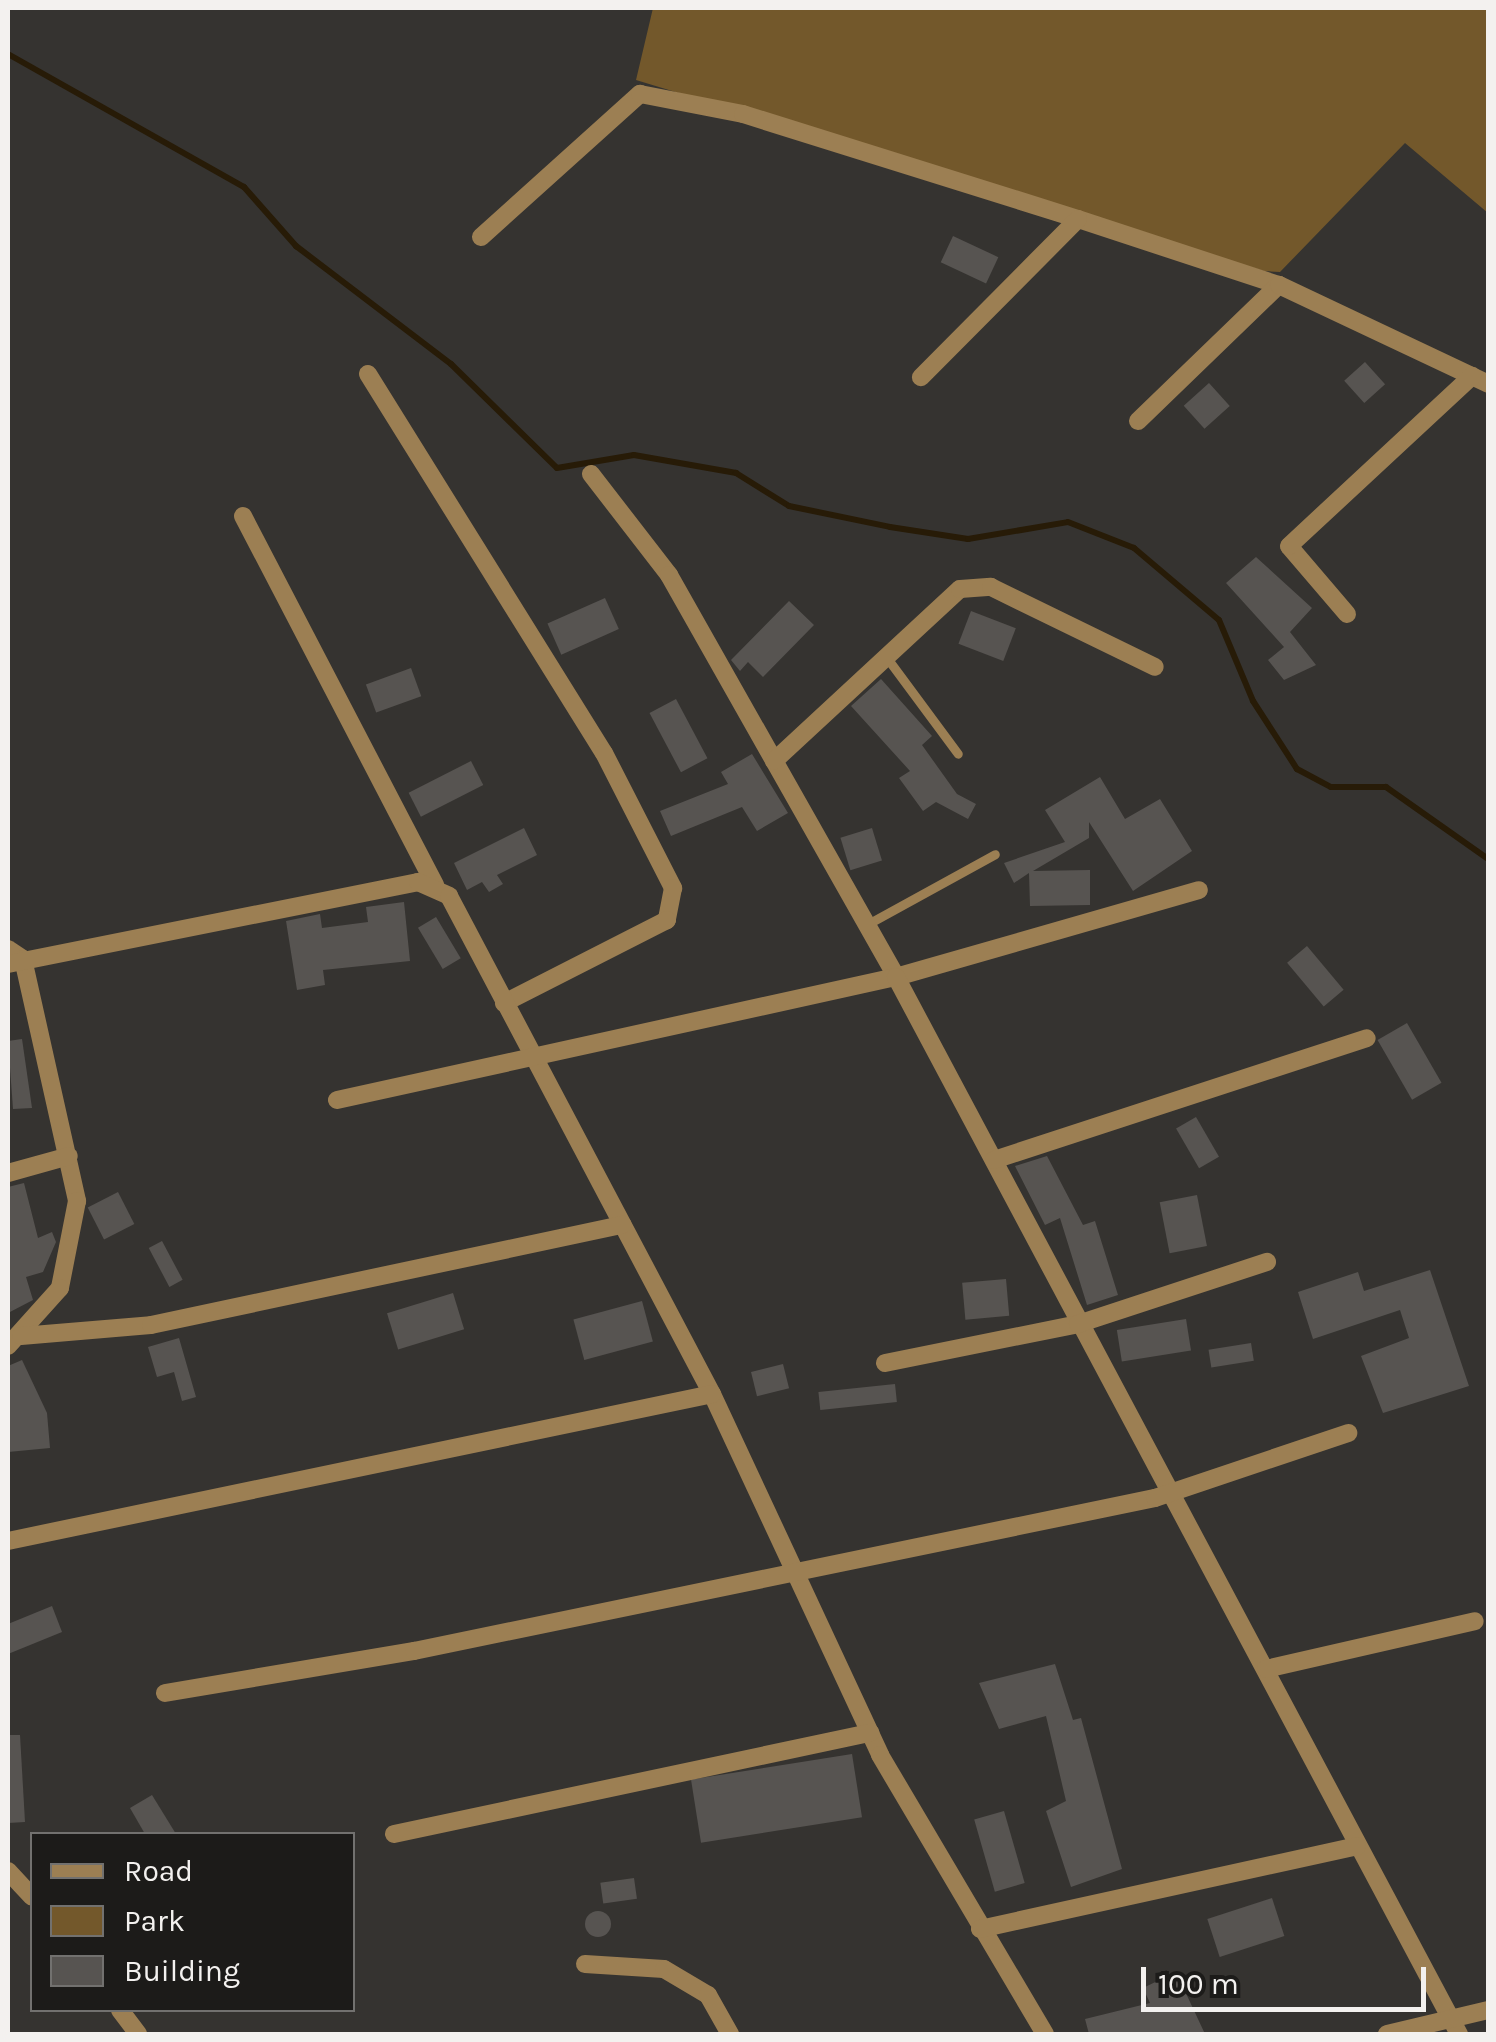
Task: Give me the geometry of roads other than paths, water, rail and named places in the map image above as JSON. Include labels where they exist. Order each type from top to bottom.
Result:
[{"type":"street","points":[[481,236],[640,94],[744,114],[1279,285],[1480,380],[1289,546],[1347,614]]},
{"type":"street","points":[[922,377],[1078,219]]},
{"type":"street","points":[[1138,421],[1279,285]]},
{"type":"street","points":[[368,374],[604,753],[673,888],[667,920],[504,1003]]},
{"type":"street","points":[[591,474],[669,576],[896,977],[1456,2028]]},
{"type":"street","points":[[244,516],[435,885],[504,1003],[712,1394],[870,1733],[980,1929],[1045,2034]]},
{"type":"street","points":[[774,760],[960,589],[980,586],[1155,667]]},
{"type":"street","points":[[14,1341],[60,1288],[76,1225],[69,1156],[13,957],[435,885]]},
{"type":"street","points":[[336,1100],[531,1054],[896,977],[1199,890]]},
{"type":"street","points":[[994,1160],[1367,1038]]},
{"type":"street","points":[[8,1172],[69,1156]]},
{"type":"street","points":[[14,1341],[151,1325],[624,1225]]},
{"type":"street","points":[[886,1363],[1078,1324],[1268,1262]]},
{"type":"street","points":[[8,1541],[712,1394]]},
{"type":"street","points":[[166,1693],[414,1651],[792,1567],[1171,1492],[1348,1433]]},
{"type":"street","points":[[1266,1669],[1475,1621]]},
{"type":"street","points":[[394,1834],[870,1733]]},
{"type":"street","points":[[980,1929],[1357,1846]]},
{"type":"street","points":[[9,1878],[30,1895]]},
{"type":"street","points":[[585,1964],[664,1969],[708,1995],[730,2034]]},
{"type":"street","points":[[1387,2034],[1456,2028],[1488,2010]]},
{"type":"street","points":[[122,2012],[138,2034]]},
{"type":"lane","points":[[886,656],[958,754]]},
{"type":"lane","points":[[866,924],[995,854]]},
{"type":"waterway","points":[[8,54],[244,187],[296,246],[451,364],[557,468],[634,455],[736,473],[789,506],[890,527],[968,539],[1068,522],[1134,548],[1219,620],[1253,701],[1297,769],[1331,787],[1386,787],[1488,859]]}]
